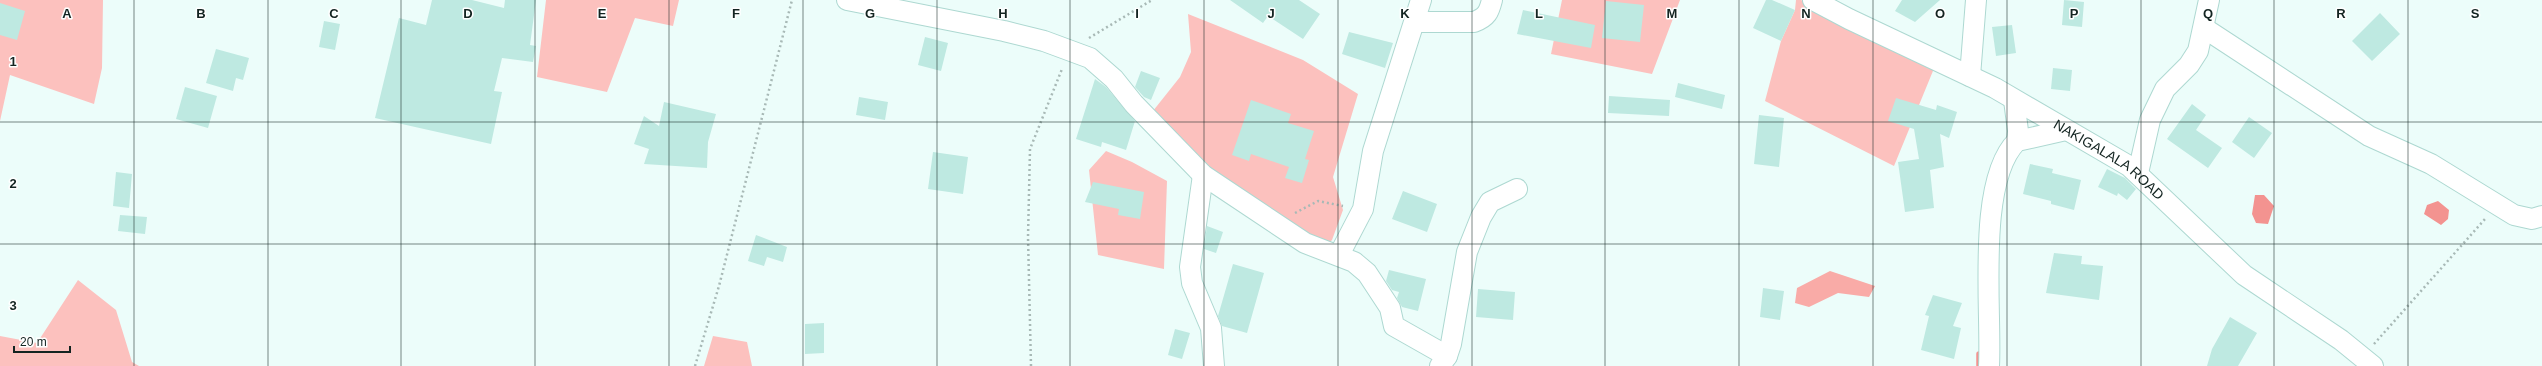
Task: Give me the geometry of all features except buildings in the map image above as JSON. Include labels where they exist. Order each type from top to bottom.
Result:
[{"type":"street","points":[[847,0],[1004,31],[1044,41],[1090,58],[1114,79],[1134,104],[1202,175],[1305,243],[1354,262],[1367,273],[1390,308],[1394,326],[1443,361],[1451,344],[1467,252],[1481,217],[1490,202],[1517,189]]},
{"type":"street","points":[[1339,255],[1363,209],[1373,151],[1421,0]]},
{"type":"street","points":[[1414,22],[1474,22],[1484,19],[1489,13],[1492,0]]},
{"type":"street","name":"NAKIGALALA ROAD","points":[[1813,0],[1849,19],[1970,76],[2066,130],[2138,173],[2244,275],[2341,340],[2367,361]]},
{"type":"street","points":[[1970,76],[1976,0]]},
{"type":"street","points":[[2138,173],[2146,133],[2157,103],[2172,80],[2195,57],[2204,28],[2209,0]]},
{"type":"street","points":[[2204,28],[2369,136],[2431,164],[2500,206],[2523,218],[2532,219],[2542,216]]},
{"type":"street","points":[[1989,366],[1989,225],[2002,162],[2017,141],[2018,131],[2014,100]]},
{"type":"street","points":[[2017,141],[2066,130]]},
{"type":"street","points":[[1202,175],[1190,267],[1192,283],[1211,328],[1214,366]]},
{"type":"path","points":[[695,366],[719,286],[792,0]]},
{"type":"path","points":[[1031,366],[1028,237],[1030,149],[1070,51],[1103,28],[1152,0]]},
{"type":"path","points":[[1274,223],[1318,201],[1363,209]]},
{"type":"path","points":[[2367,361],[2476,226],[2500,206]]},
{"type":"shaded area","points":[[0,0],[103,0],[102,68],[94,104],[10,75],[0,121]]},
{"type":"shaded area","points":[[546,0],[679,0],[673,26],[635,18],[607,92],[537,77]]},
{"type":"shaded area","points":[[1562,0],[1680,0],[1652,74],[1551,54]]},
{"type":"shaded area","points":[[1796,0],[1801,0],[1935,66],[1894,166],[1765,101],[1781,41],[1795,10]]},
{"type":"shaded area","points":[[1188,14],[1303,60],[1358,94],[1333,177],[1343,210],[1332,240],[1323,249],[1266,215],[1145,121],[1180,77],[1191,52]]},
{"type":"shaded area","points":[[1106,151],[1132,162],[1167,181],[1164,269],[1098,255],[1089,170]]},
{"type":"shaded area","points":[[2255,195],[2264,195],[2274,206],[2268,224],[2256,223],[2252,214]]},
{"type":"shaded area","points":[[2438,201],[2449,210],[2448,219],[2441,225],[2424,214],[2427,205]]},
{"type":"shaded area","points":[[1830,271],[1875,286],[1869,297],[1838,293],[1809,307],[1795,303],[1797,288]]},
{"type":"shaded area","points":[[78,280],[116,310],[132,362],[139,366],[0,366],[0,336],[37,343]]},
{"type":"shaded area","points":[[713,336],[747,342],[752,366],[704,366]]},
{"type":"waterway","points":[[1979,354],[1979,366]]}]
